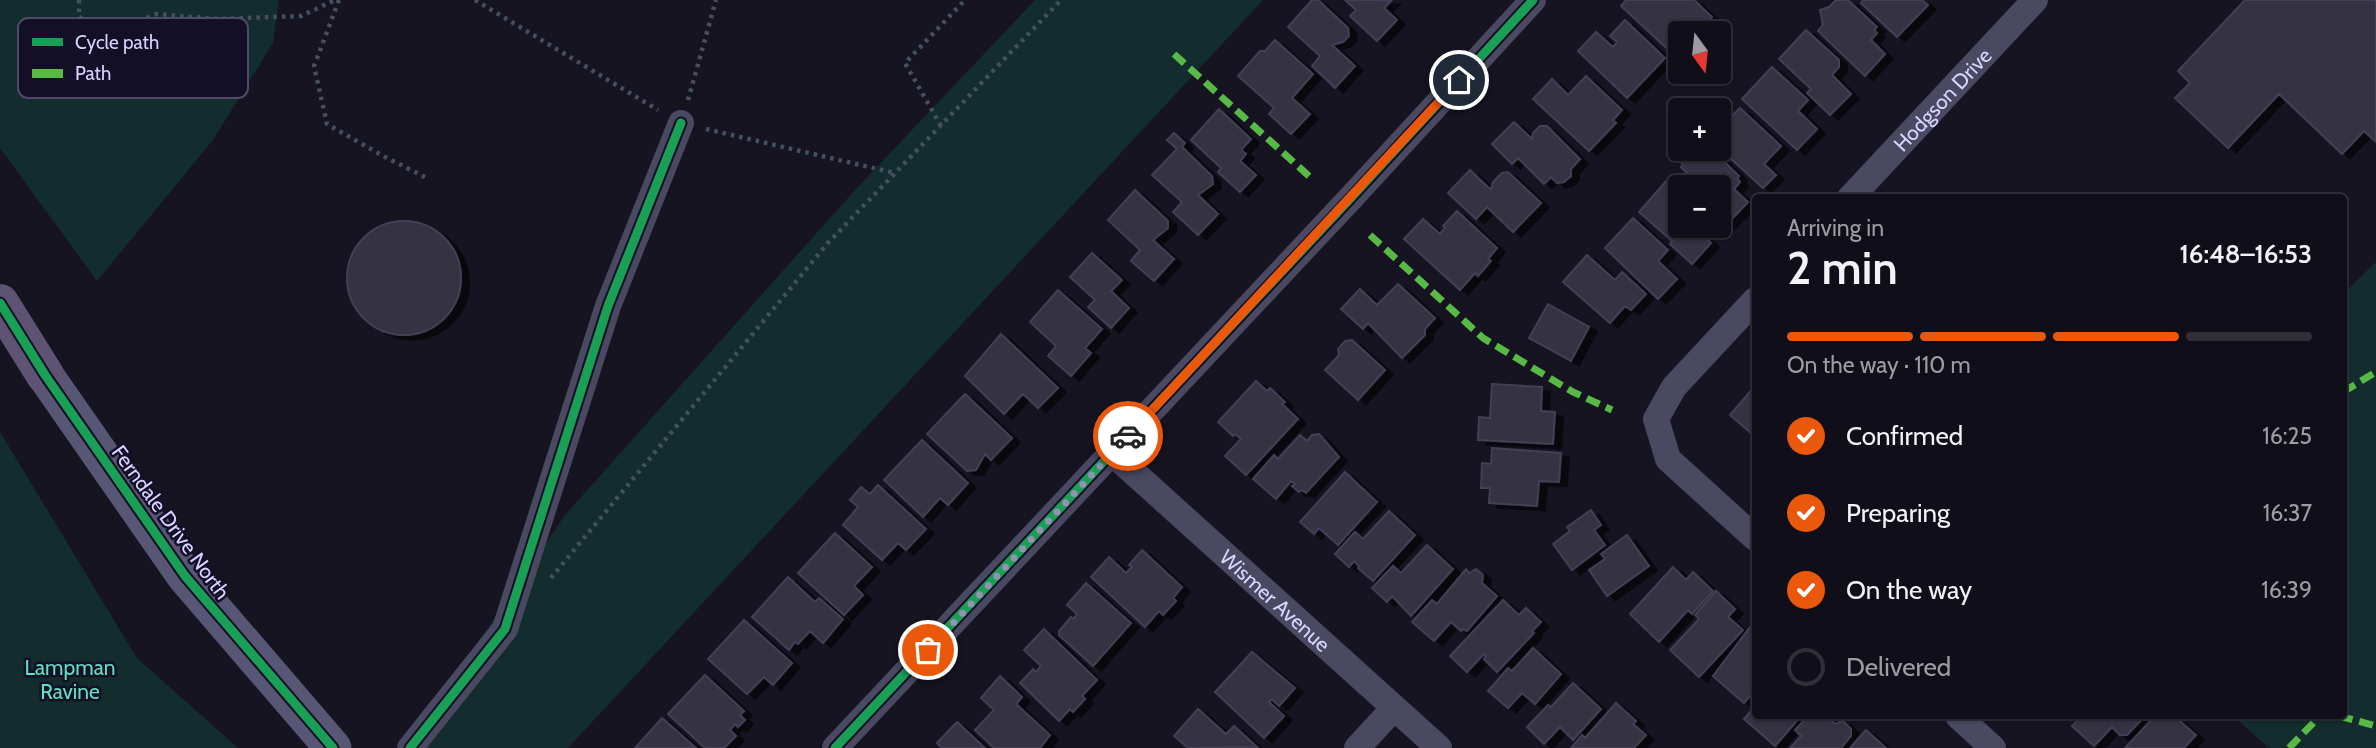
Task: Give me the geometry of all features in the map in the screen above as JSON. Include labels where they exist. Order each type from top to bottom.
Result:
[{"type":"main road","name":"Ferndale Drive North","points":[[0,303],[45,375],[185,576],[333,748]]},
{"type":"street","points":[[835,748],[1533,0]]},
{"type":"street","name":"Hodgson Drive","points":[[1854,194],[2035,0]]},
{"type":"street","points":[[410,748],[505,629],[608,306],[681,123]]},
{"type":"street","points":[[1752,303],[1674,387],[1656,419],[1668,458],[1752,535]]},
{"type":"street","name":"Wismer Avenue","points":[[1112,453],[1439,748]]},
{"type":"street","points":[[1357,748],[1394,708]]},
{"type":"street","points":[[1961,719],[1993,748]]},
{"type":"path","points":[[79,0],[81,18]]},
{"type":"path","points":[[246,18],[301,16],[337,0]]},
{"type":"path","points":[[337,0],[314,66],[327,124],[425,177]]},
{"type":"path","points":[[475,0],[681,123],[895,173]]},
{"type":"path","points":[[681,123],[716,0]]},
{"type":"path","points":[[941,125],[905,63],[965,0]]},
{"type":"path","points":[[547,583],[827,244],[1061,0]]},
{"type":"path","points":[[147,18],[156,14],[206,18]]},
{"type":"green space","points":[[0,0],[279,0],[273,43],[248,83],[248,18],[18,18],[18,98],[239,98],[213,140],[97,281],[0,148]]},
{"type":"green space","points":[[1035,0],[1263,0],[568,748],[414,748],[409,743],[565,515],[855,190]]},
{"type":"green space","points":[[2376,262],[2376,748],[2269,748],[2236,719],[2347,719],[2347,290]]},
{"type":"green space","name":"Lampman Ravine","points":[[0,432],[137,658],[238,748],[0,748]]},
{"type":"building","points":[[1312,0],[1318,0],[1348,28],[1349,36],[1343,42],[1332,45],[1355,66],[1335,88],[1312,66],[1320,56],[1288,27]]},
{"type":"building","points":[[1345,0],[1392,0],[1384,8],[1397,20],[1377,41],[1350,16],[1356,10]]},
{"type":"building","points":[[1626,0],[1694,0],[1712,17],[1708,21],[1668,21],[1668,50],[1621,6]]},
{"type":"building","points":[[1836,0],[1848,0],[1877,27],[1874,30],[1877,33],[1871,40],[1885,54],[1865,76],[1818,31],[1823,25],[1820,10],[1829,7]]},
{"type":"building","points":[[1863,0],[1922,0],[1928,5],[1897,37],[1861,3]]},
{"type":"building","points":[[2245,0],[2376,0],[2376,142],[2364,131],[2342,154],[2279,94],[2228,148],[2175,98],[2190,83],[2178,71]]},
{"type":"building","points":[[1625,20],[1665,58],[1627,98],[1578,51],[1596,32],[1613,47],[1617,42],[1610,36]]},
{"type":"building","points":[[1806,30],[1839,60],[1839,67],[1832,75],[1851,94],[1830,115],[1807,93],[1811,89],[1779,59]]},
{"type":"building","points":[[1275,40],[1313,74],[1292,98],[1310,114],[1291,134],[1269,114],[1274,108],[1238,76],[1260,51],[1265,51]]},
{"type":"building","points":[[1772,67],[1808,100],[1798,111],[1817,129],[1797,150],[1742,99]]},
{"type":"building","points":[[1586,76],[1622,110],[1613,120],[1616,123],[1589,151],[1533,99],[1552,79],[1568,95]]},
{"type":"building","points":[[1740,108],[1781,146],[1764,164],[1776,175],[1763,188],[1731,159],[1731,117]]},
{"type":"building","points":[[1219,109],[1251,139],[1241,150],[1246,154],[1240,161],[1256,175],[1240,192],[1218,172],[1221,168],[1191,140]]},
{"type":"building","points":[[1514,122],[1532,139],[1533,133],[1540,126],[1547,126],[1580,159],[1571,169],[1571,176],[1564,182],[1557,183],[1551,177],[1544,184],[1518,158],[1512,164],[1492,144]]},
{"type":"building","points":[[1174,133],[1185,143],[1182,147],[1212,176],[1213,184],[1198,195],[1218,214],[1198,235],[1173,212],[1182,202],[1152,175],[1177,149],[1167,140]]},
{"type":"building","points":[[1723,161],[1739,176],[1737,178],[1740,182],[1734,189],[1748,202],[1731,220],[1731,175],[1685,175],[1687,173],[1680,162]]},
{"type":"building","points":[[1470,170],[1491,190],[1493,182],[1502,173],[1508,172],[1541,203],[1513,232],[1487,207],[1476,219],[1448,193]]},
{"type":"building","points":[[1668,179],[1668,237],[1639,212]]},
{"type":"building","points":[[1135,190],[1168,221],[1168,228],[1153,240],[1174,259],[1154,281],[1131,261],[1140,250],[1108,220]]},
{"type":"building","points":[[1457,211],[1497,248],[1488,259],[1491,261],[1478,276],[1475,273],[1460,290],[1404,239],[1423,219],[1440,234],[1445,228],[1443,226]]},
{"type":"building","points":[[1633,218],[1668,250],[1658,261],[1677,279],[1658,299],[1605,248]]},
{"type":"building","points":[[404,221],[426,225],[436,230],[452,246],[457,256],[461,278],[457,300],[452,310],[436,326],[426,331],[404,335],[382,331],[372,326],[356,310],[351,300],[347,278],[351,256],[356,246],[372,230],[382,225]]},
{"type":"building","points":[[1669,238],[1706,238],[1711,243],[1692,264],[1670,244],[1672,241]]},
{"type":"building","points":[[1092,253],[1122,280],[1111,291],[1129,308],[1111,328],[1088,307],[1095,300],[1070,277]]},
{"type":"building","points":[[1587,255],[1615,280],[1622,272],[1646,294],[1631,310],[1625,306],[1610,323],[1563,282]]},
{"type":"building","points":[[1398,284],[1435,318],[1425,329],[1425,335],[1402,358],[1368,323],[1363,329],[1341,309],[1360,289],[1377,305]]},
{"type":"building","points":[[1058,290],[1102,329],[1085,348],[1091,353],[1071,376],[1048,356],[1056,346],[1030,322]]},
{"type":"building","points":[[1548,304],[1589,327],[1571,361],[1529,338]]},
{"type":"building","points":[[1001,334],[1058,388],[1038,408],[1023,394],[1004,414],[965,376]]},
{"type":"building","points":[[1352,340],[1385,370],[1358,400],[1325,370],[1339,355],[1338,349],[1345,341]]},
{"type":"building","points":[[1256,381],[1267,391],[1270,388],[1298,419],[1246,475],[1225,456],[1241,439],[1235,434],[1233,436],[1218,422]]},
{"type":"building","points":[[1492,384],[1542,387],[1541,411],[1555,412],[1553,444],[1478,440],[1479,417],[1490,418]]},
{"type":"building","points":[[1752,389],[1752,434],[1730,415]]},
{"type":"building","points":[[965,394],[1012,438],[991,460],[985,454],[976,470],[967,471],[927,434]]},
{"type":"building","points":[[1319,434],[1339,457],[1306,493],[1302,490],[1299,492],[1292,486],[1295,484],[1291,481],[1276,499],[1253,479],[1274,455],[1278,459],[1300,435],[1307,441],[1312,435]]},
{"type":"building","points":[[922,440],[968,483],[948,505],[940,498],[923,517],[884,480]]},
{"type":"building","points":[[1492,448],[1561,453],[1559,482],[1539,481],[1537,506],[1489,503],[1490,488],[1481,488],[1482,463],[1491,464]]},
{"type":"building","points":[[1345,472],[1377,502],[1338,545],[1319,528],[1314,534],[1300,522]]},
{"type":"building","points":[[878,485],[926,529],[906,550],[898,543],[882,560],[843,525],[858,507],[850,500],[861,487],[870,494]]},
{"type":"building","points":[[1591,510],[1601,525],[1594,530],[1605,545],[1572,570],[1553,544],[1570,531],[1567,527]]},
{"type":"building","points":[[1389,511],[1415,535],[1373,581],[1354,561],[1349,567],[1335,554],[1355,532],[1363,539]]},
{"type":"building","points":[[835,533],[872,567],[854,586],[863,595],[844,615],[798,573]]},
{"type":"building","points":[[1627,535],[1649,566],[1607,596],[1589,570],[1605,559],[1601,554]]},
{"type":"building","points":[[1427,545],[1453,569],[1411,616],[1392,596],[1387,602],[1372,588],[1393,566],[1401,573]]},
{"type":"building","points":[[1142,550],[1182,587],[1173,598],[1176,601],[1163,615],[1159,611],[1145,627],[1091,577],[1109,557],[1126,573],[1132,567],[1129,565]]},
{"type":"building","points":[[1673,567],[1686,580],[1693,572],[1713,591],[1692,614],[1688,610],[1659,642],[1630,614]]},
{"type":"building","points":[[1466,569],[1469,573],[1476,569],[1483,575],[1482,583],[1497,596],[1467,631],[1461,631],[1451,622],[1434,641],[1412,622],[1432,600],[1437,604]]},
{"type":"building","points":[[788,577],[815,602],[819,598],[843,619],[823,643],[810,631],[789,650],[752,617]]},
{"type":"building","points":[[1086,583],[1131,623],[1093,666],[1059,635],[1059,631],[1071,617],[1073,619],[1077,614],[1067,605]]},
{"type":"building","points":[[1716,591],[1735,609],[1728,617],[1743,630],[1699,677],[1670,650],[1699,619],[1695,615]]},
{"type":"building","points":[[1503,600],[1519,615],[1526,608],[1541,622],[1497,672],[1484,659],[1484,654],[1467,672],[1450,656]]},
{"type":"building","points":[[744,620],[792,663],[773,685],[764,677],[747,694],[708,659]]},
{"type":"building","points":[[1752,627],[1752,694],[1744,703],[1713,676]]},
{"type":"building","points":[[1044,629],[1097,680],[1082,696],[1085,699],[1073,712],[1070,709],[1059,721],[1020,683],[1033,669],[1036,672],[1041,666],[1024,650]]},
{"type":"building","points":[[1533,648],[1561,674],[1535,704],[1522,693],[1508,708],[1488,691],[1508,668],[1512,671]]},
{"type":"building","points":[[1252,652],[1295,688],[1279,706],[1272,699],[1269,702],[1284,716],[1264,738],[1215,692]]},
{"type":"building","points":[[705,675],[744,711],[740,715],[745,720],[738,727],[735,724],[730,730],[736,736],[724,748],[705,748],[668,714]]},
{"type":"building","points":[[1000,676],[1022,697],[1016,704],[1050,735],[1040,748],[994,748],[975,730],[994,710],[981,698]]},
{"type":"building","points":[[1573,683],[1601,709],[1573,740],[1560,727],[1544,744],[1527,727],[1548,705],[1551,707]]},
{"type":"building","points":[[1616,703],[1636,721],[1633,724],[1646,735],[1634,748],[1571,748],[1582,735],[1585,738]]},
{"type":"building","points":[[1198,709],[1226,734],[1234,726],[1257,747],[1188,748],[1174,736]]},
{"type":"building","points":[[1752,710],[1752,719],[1798,719],[1775,746],[1744,719]]},
{"type":"building","points":[[662,718],[696,748],[635,748]]},
{"type":"building","points":[[1805,719],[1834,719],[1832,721],[1835,724],[1843,721],[1851,729],[1851,736],[1841,748],[1790,748],[1801,736],[1795,730]]},
{"type":"building","points":[[2079,719],[2142,719],[2127,735],[2120,735],[2112,727],[2094,746],[2072,726]]},
{"type":"building","points":[[2152,719],[2177,719],[2196,735],[2184,748],[2125,748]]},
{"type":"building","points":[[957,722],[985,748],[942,748],[937,743]]},
{"type":"building","points":[[1866,730],[1886,748],[1850,748]]},
{"type":"marked path","points":[[1174,54],[1310,177]]},
{"type":"marked path","points":[[1370,235],[1483,338],[1573,392],[1612,410]]},
{"type":"marked path","points":[[2347,390],[2376,372]]},
{"type":"marked path","points":[[2347,718],[2376,726]]},
{"type":"marked path","points":[[2289,748],[2317,719]]},
{"type":"cycle path","points":[[835,748],[1533,0]]},
{"type":"cycle path","points":[[410,748],[505,629],[608,306],[681,123]]},
{"type":"cycle path","points":[[0,303],[45,375],[185,576],[333,748]]},
{"type":"way so far","points":[[928,650],[1128,436]]},
{"type":"route","points":[[1128,436],[1459,80]]}]
